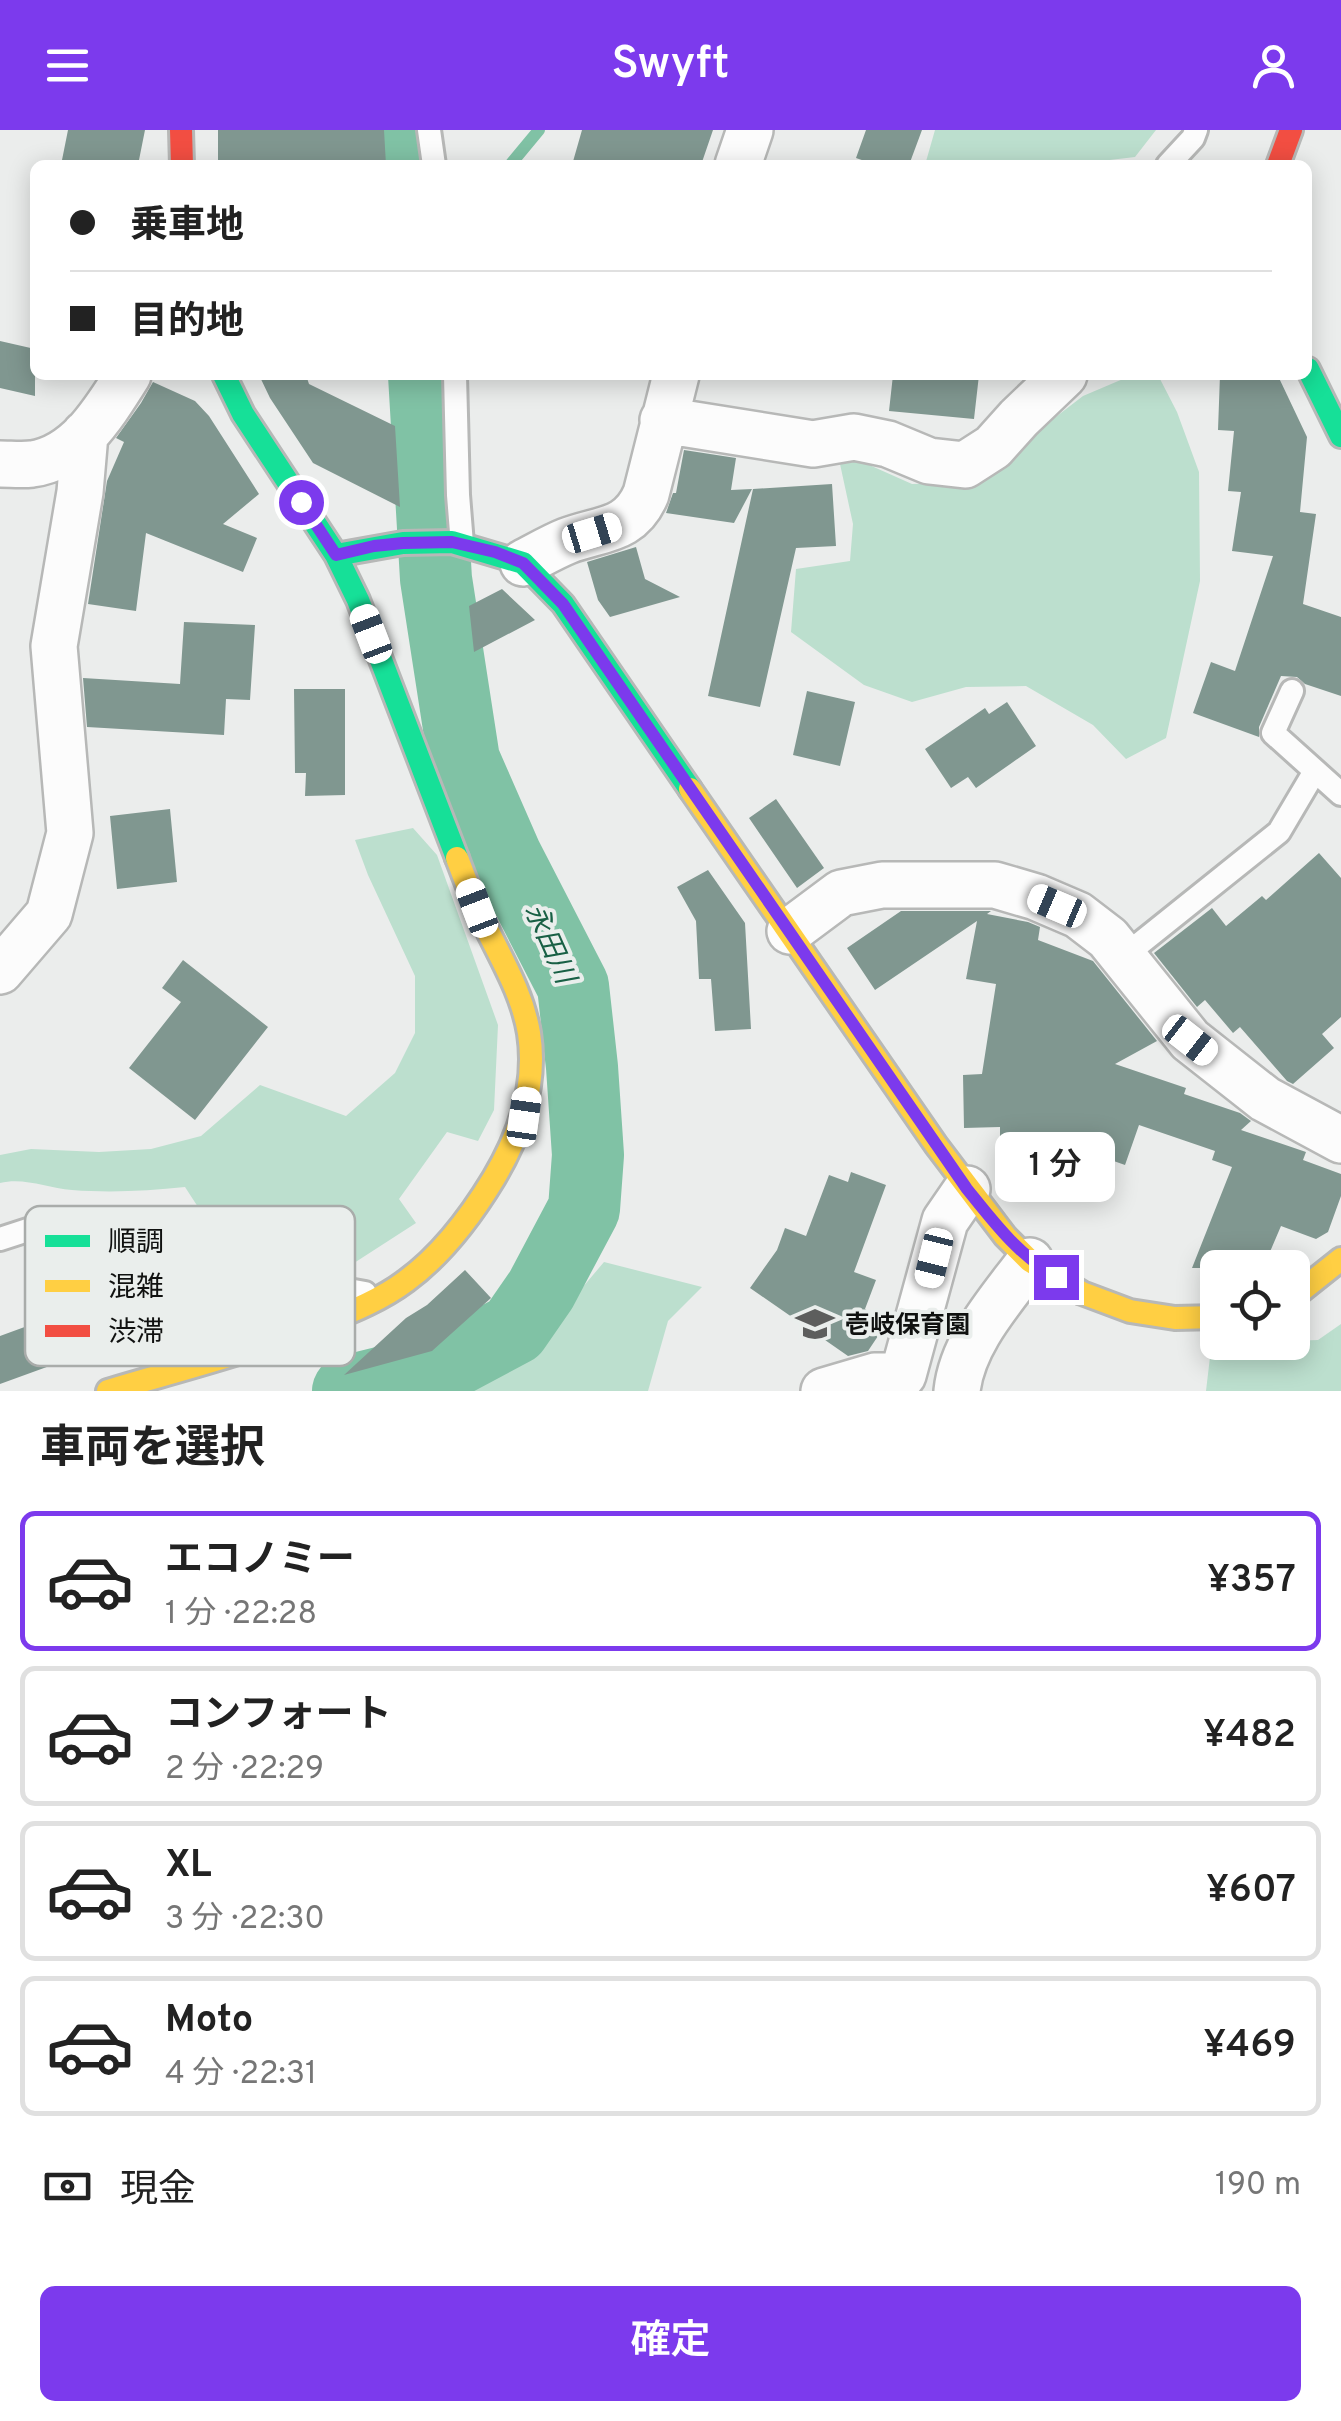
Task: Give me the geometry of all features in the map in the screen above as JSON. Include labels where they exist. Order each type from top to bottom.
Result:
[{"type":"street","points":[[182,130],[182,160]]},
{"type":"street","points":[[740,160],[750,130]]},
{"type":"street","points":[[1261,130],[1258,150],[1269,160]]},
{"type":"street","points":[[1277,160],[1292,130]]},
{"type":"street","points":[[1312,377],[1341,436]]},
{"type":"street","points":[[0,464],[33,464],[60,456],[86,434],[124,380]]},
{"type":"street","points":[[226,380],[243,414],[336,555],[358,600],[477,908],[522,1000],[532,1066],[524,1117],[497,1174],[463,1226],[427,1264],[383,1296],[355,1309]]},
{"type":"street","points":[[523,563],[564,542],[619,525],[638,513],[675,380]]},
{"type":"street","points":[[663,420],[813,444],[854,437],[888,444],[929,461],[965,465],[994,447],[1059,380]]},
{"type":"street","points":[[0,971],[49,914],[70,833],[54,646],[86,434]]},
{"type":"street","points":[[336,555],[403,543],[457,543],[523,563],[563,604],[967,1189],[1005,1236],[1030,1261],[1082,1293],[1130,1311],[1200,1317]]},
{"type":"street","points":[[790,932],[841,894],[882,886],[995,886],[1036,897],[1078,915],[1108,938],[1190,1040],[1265,1099],[1341,1140]]},
{"type":"street","points":[[824,1391],[875,1376],[902,1383],[945,1221],[967,1189]]},
{"type":"street","points":[[1310,1284],[1341,1259]]},
{"type":"street","points":[[957,1391],[958,1378],[974,1343],[1030,1261]]},
{"type":"street","points":[[108,1391],[191,1366]]},
{"type":"lane","points":[[429,130],[433,160]]},
{"type":"lane","points":[[1173,160],[1196,130]]},
{"type":"lane","points":[[455,380],[457,543]]},
{"type":"lane","points":[[1292,691],[1272,733],[1341,794]]},
{"type":"lane","points":[[1123,957],[1278,832],[1315,771]]},
{"type":"lane","points":[[0,1239],[25,1231]]},
{"type":"lane","points":[[355,1291],[383,1296]]},
{"type":"green space","points":[[935,130],[1156,130],[1135,157],[926,160]]},
{"type":"green space","points":[[1121,380],[1161,380],[1199,472],[1200,581],[1166,738],[1126,759],[1093,725],[1026,686],[966,687],[912,702],[864,685],[791,632],[796,569],[850,561],[853,524],[840,464],[858,460],[912,484],[970,483],[1083,396]]},
{"type":"green space","points":[[413,828],[437,855],[498,1025],[494,1110],[478,1141],[447,1132],[399,1199],[416,1223],[355,1262],[355,1206],[197,1206],[185,1187],[100,1191],[18,1181],[0,1183],[0,1155],[31,1149],[151,1149],[201,1136],[260,1085],[346,1116],[395,1073],[415,1033],[415,976],[355,840]]},
{"type":"green space","points":[[604,1262],[702,1287],[668,1321],[648,1391],[406,1391],[510,1356]]},
{"type":"green space","points":[[1341,1324],[1341,1391],[1206,1391],[1210,1360],[1310,1360],[1310,1340],[1318,1340]]},
{"type":"building","points":[[68,130],[145,130],[139,160],[62,160]]},
{"type":"building","points":[[218,130],[384,130],[386,160],[218,160]]},
{"type":"building","points":[[582,130],[713,130],[703,160],[573,160]]},
{"type":"building","points":[[866,130],[922,130],[911,160],[856,158]]},
{"type":"building","points":[[0,341],[30,348],[30,380],[35,380],[35,396],[0,388]]},
{"type":"building","points":[[261,380],[308,380],[395,426],[400,507],[313,463]]},
{"type":"building","points":[[892,380],[978,380],[974,419],[889,411]]},
{"type":"building","points":[[1220,380],[1280,380],[1307,437],[1300,512],[1316,514],[1303,604],[1341,617],[1341,696],[1305,684],[1297,677],[1281,676],[1259,727],[1259,737],[1193,713],[1211,662],[1235,671],[1273,556],[1232,551],[1241,492],[1228,491],[1234,431],[1218,430]]},
{"type":"building","points":[[153,382],[195,401],[209,416],[259,494],[223,524],[257,538],[243,572],[146,533],[136,611],[88,604],[107,481],[124,442],[116,438]]},
{"type":"building","points":[[684,450],[736,458],[731,490],[752,489],[734,523],[666,513],[676,493]]},
{"type":"building","points":[[832,484],[836,546],[796,548],[760,707],[708,696],[753,489]]},
{"type":"building","points":[[636,547],[645,579],[680,597],[610,617],[598,600],[587,562]]},
{"type":"building","points":[[502,589],[535,620],[474,652],[469,606]]},
{"type":"building","points":[[184,622],[255,625],[250,700],[226,699],[224,735],[87,727],[83,678],[180,684]]},
{"type":"building","points":[[294,689],[345,689],[345,795],[305,796],[306,773],[295,773]]},
{"type":"building","points":[[807,691],[855,702],[840,766],[793,755]]},
{"type":"building","points":[[1007,702],[1036,746],[976,788],[968,777],[951,788],[925,749],[985,708],[989,714]]},
{"type":"building","points":[[776,799],[824,868],[797,888],[749,818]]},
{"type":"building","points":[[170,809],[177,882],[117,889],[110,816]]},
{"type":"building","points":[[1319,853],[1341,878],[1341,1017],[1322,1034],[1334,1048],[1293,1084],[1240,1027],[1233,1033],[1205,1000],[1197,1007],[1154,953],[1212,908],[1226,926],[1262,896],[1266,900]]},
{"type":"building","points":[[708,870],[745,923],[751,1029],[715,1031],[711,979],[699,979],[696,921],[677,887]]},
{"type":"building","points":[[901,911],[991,911],[987,914],[1040,927],[1038,940],[1093,961],[1157,1041],[1115,1064],[1186,1088],[1184,1094],[1240,1113],[1251,1121],[1241,1130],[1306,1152],[1303,1160],[1341,1174],[1341,1196],[1328,1232],[1316,1239],[1281,1226],[1271,1250],[1200,1250],[1200,1268],[1192,1268],[1232,1167],[1212,1160],[1215,1151],[1139,1125],[1125,1165],[1057,1141],[1057,1173],[1000,1174],[1000,1127],[964,1128],[963,1075],[982,1074],[996,984],[966,979],[977,921],[875,990],[847,948]]},
{"type":"building","points":[[183,960],[268,1027],[195,1120],[129,1068],[181,1002],[162,988]]},
{"type":"building","points":[[851,1172],[886,1185],[854,1272],[876,1280],[865,1309],[886,1324],[868,1351],[848,1356],[750,1288],[777,1250],[785,1228],[806,1236],[829,1175],[848,1182]]},
{"type":"building","points":[[465,1270],[491,1298],[432,1351],[344,1375],[406,1318],[427,1305]]},
{"type":"building","points":[[25,1327],[25,1366],[50,1366],[0,1384],[0,1336]]},
{"type":"waterway","name":"永田川","points":[[404,130],[407,160]]},
{"type":"waterway","points":[[514,160],[539,130]]},
{"type":"waterway","name":"永田川","points":[[348,1391],[441,1368],[514,1329],[541,1290],[584,1209],[588,1155],[573,986],[506,856],[464,760],[436,579],[424,380]]},
{"type":"traffic: fast","points":[[1312,377],[1341,436]]},
{"type":"traffic: fast","points":[[226,380],[243,414],[336,555],[358,600],[457,858]]},
{"type":"traffic: fast","points":[[336,555],[403,543],[452,542],[523,563],[563,604],[690,789]]},
{"type":"traffic: slow","points":[[690,789],[936,1145],[1005,1236],[1030,1261],[1082,1293],[1130,1311],[1200,1317]]},
{"type":"traffic: slow","points":[[355,1309],[406,1281],[455,1234],[504,1161],[525,1108],[531,1071],[526,1018],[457,858]]},
{"type":"traffic: slow","points":[[1310,1284],[1341,1259]]},
{"type":"traffic: slow","points":[[108,1391],[194,1366]]},
{"type":"traffic: jam","points":[[181,130],[182,160]]},
{"type":"traffic: jam","points":[[1280,160],[1291,130]]},
{"type":"place","name":"壱岐保育園","points":[[815,1324]]},
{"type":"route","points":[[301,502],[336,555],[374,546],[452,542],[523,563],[563,604],[967,1189],[1030,1261],[1056,1277]]}]
